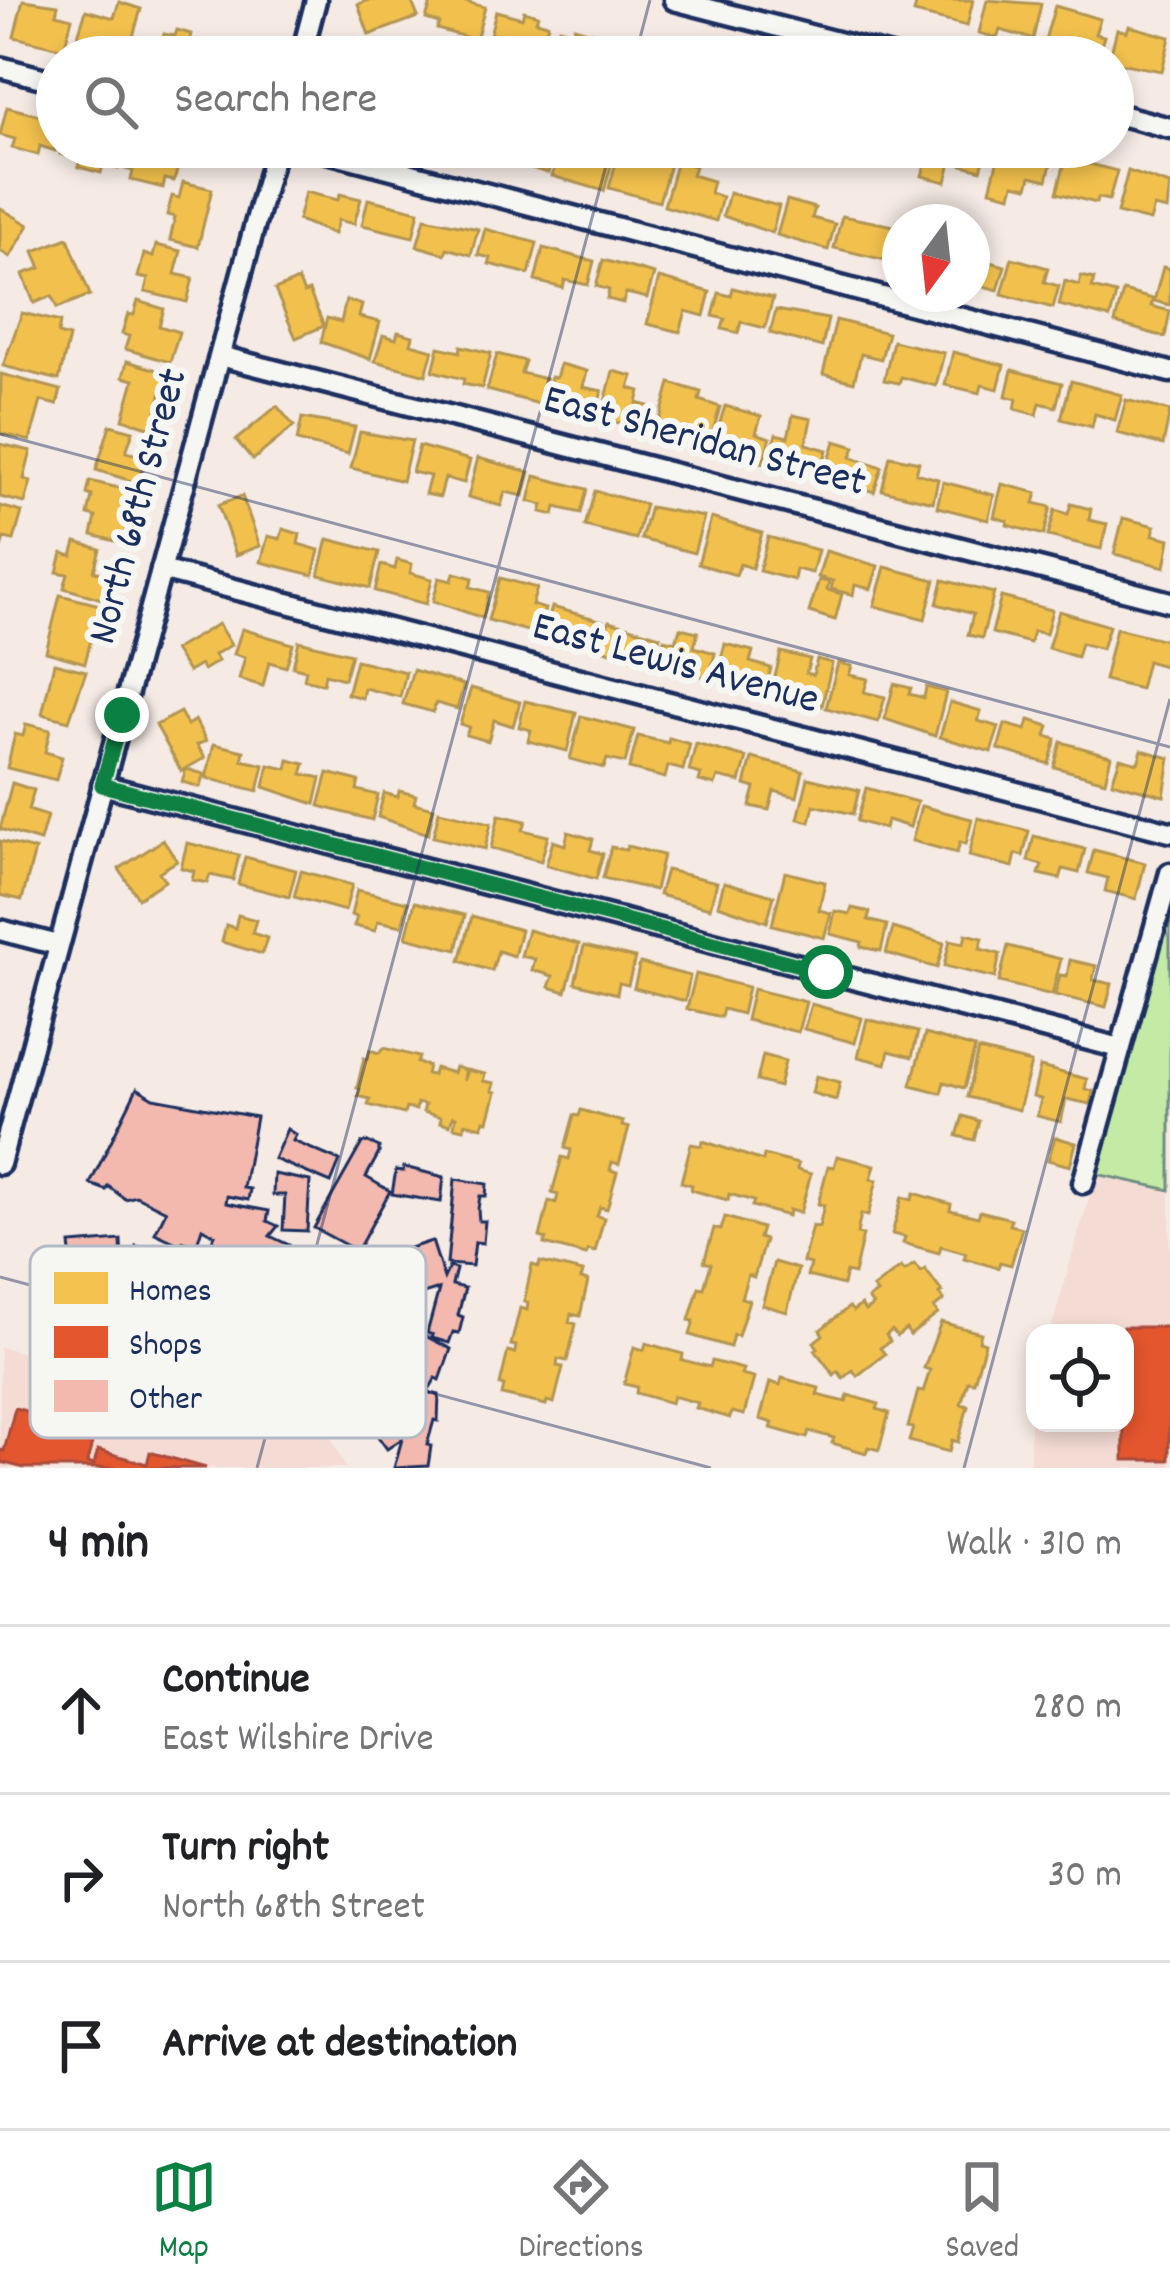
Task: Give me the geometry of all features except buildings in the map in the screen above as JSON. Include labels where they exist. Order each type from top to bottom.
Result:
[{"type":"street","points":[[307,36],[316,0]]},
{"type":"street","points":[[674,0],[814,36]]},
{"type":"street","points":[[0,68],[36,77]]},
{"type":"street","points":[[1134,119],[1170,128]]},
{"type":"street","name":"North 68th Street","points":[[0,1164],[270,168]]},
{"type":"street","points":[[388,168],[1170,372]]},
{"type":"street","name":"East Sheridan Street","points":[[220,356],[1170,602]]},
{"type":"street","name":"East Lewis Avenue","points":[[161,570],[1170,832]]},
{"type":"street","points":[[102,785],[1120,1048]]},
{"type":"street","points":[[1083,1183],[1170,873]]},
{"type":"street","points":[[0,930],[58,945]]},
{"type":"shaded area","points":[[1096,1174],[1170,1190],[1170,1468],[1030,1468],[1030,1432],[1134,1432],[1134,1324],[1053,1324]]},
{"type":"shaded area","points":[[0,1347],[30,1354],[30,1438],[331,1438],[346,1468],[0,1468]]},
{"type":"green space","points":[[1170,873],[1170,1190],[1097,1174],[1083,1183]]},
{"type":"route","points":[[122,715],[102,785],[826,972]]}]
